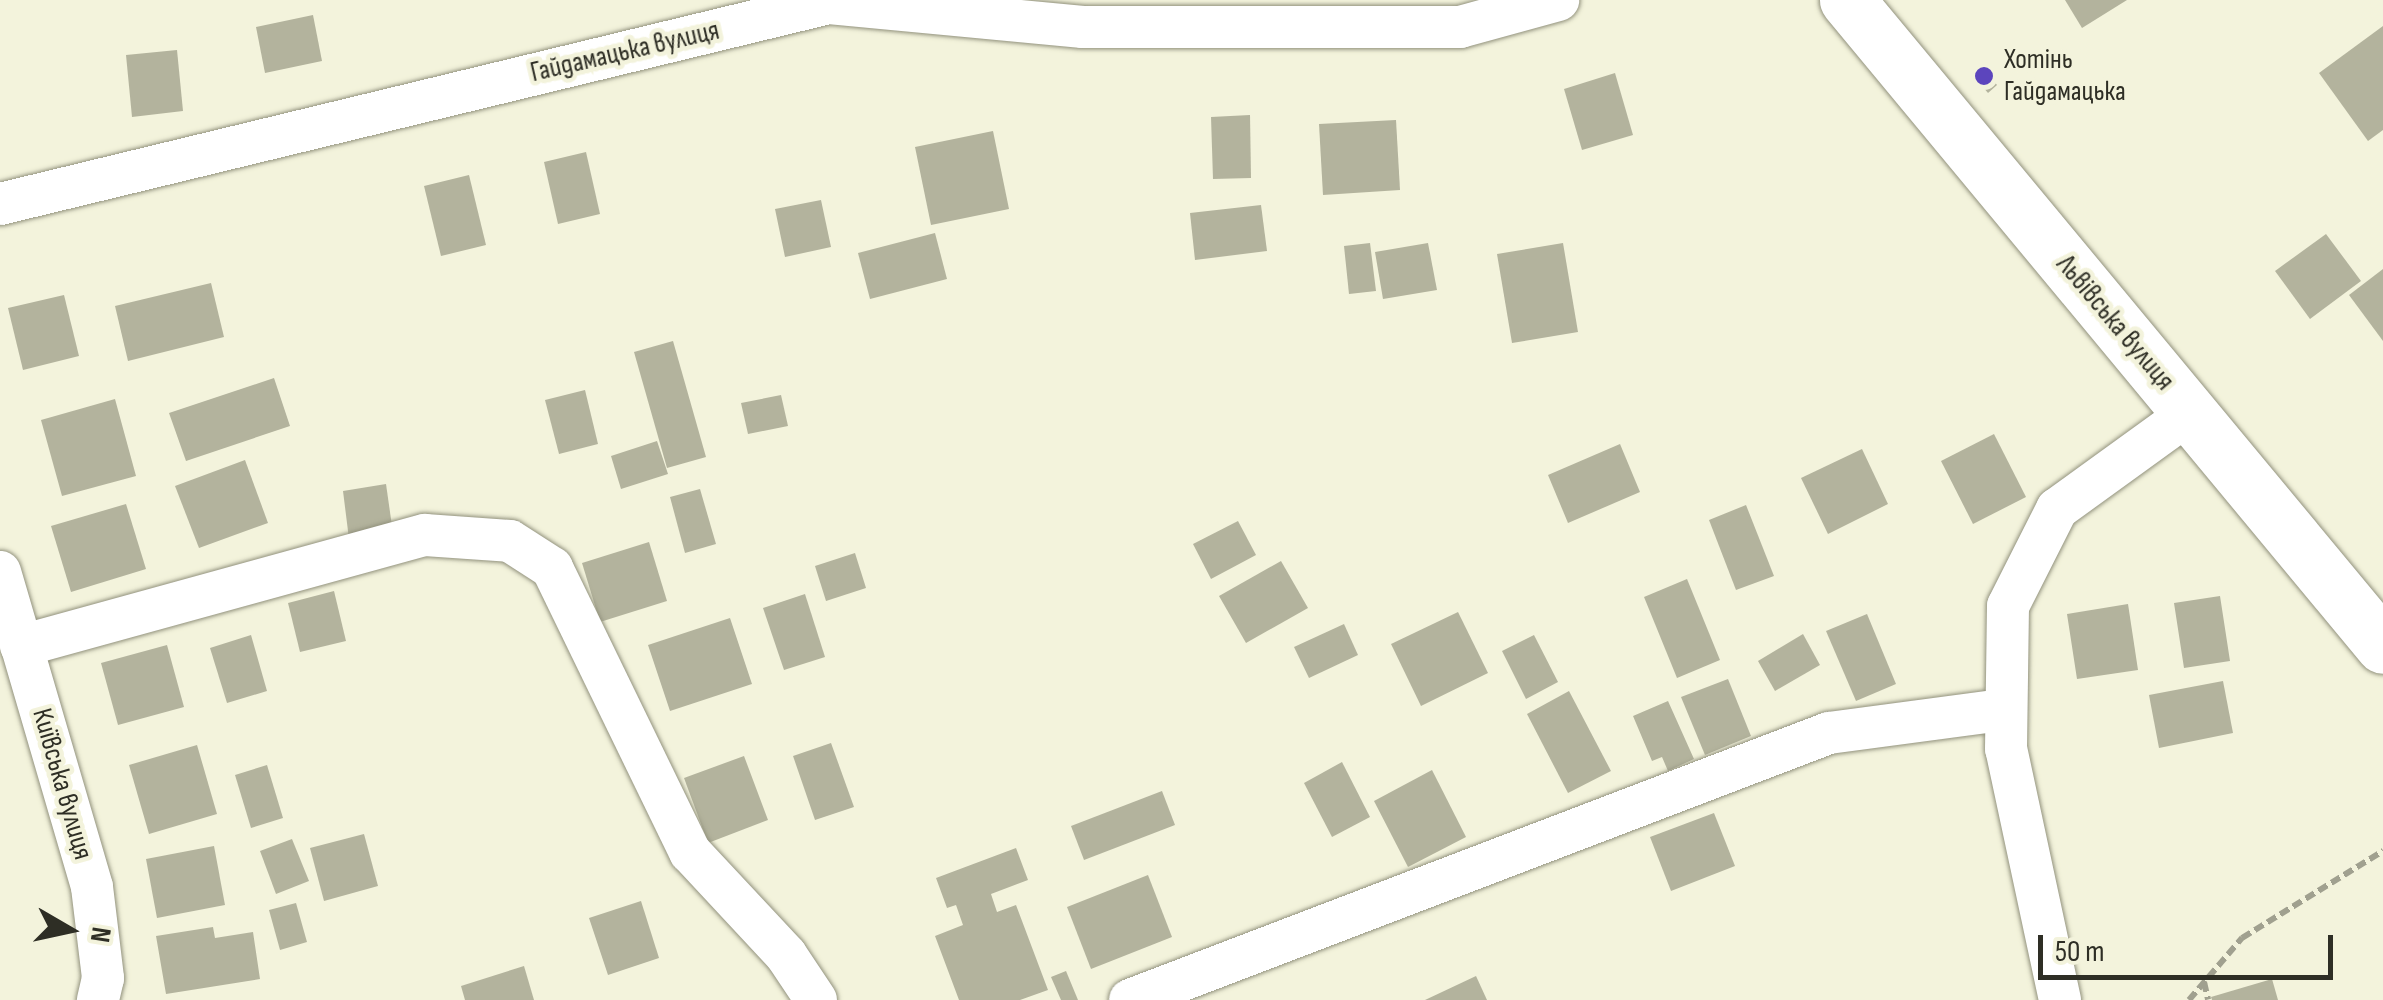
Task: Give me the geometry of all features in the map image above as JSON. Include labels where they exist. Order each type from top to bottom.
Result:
[{"type":"main road","name":"Львівська вулиця","points":[[1847,0],[2383,646]]},
{"type":"street","name":"Гайдамацька вулиця","points":[[0,204],[828,4],[1083,27],[1460,27],[1558,0]]},
{"type":"street","points":[[2060,1000],[2002,710],[2008,606],[2057,509],[2191,412]]},
{"type":"street","points":[[22,646],[425,535],[510,541],[552,568],[690,852],[786,955],[816,1000]]},
{"type":"street","name":"Київська вулиця","points":[[0,572],[92,887],[103,978],[98,1000]]},
{"type":"street","points":[[1130,1000],[1829,732],[2002,710]]},
{"type":"path","points":[[2189,1000],[2204,980],[2267,919],[2383,851]]},
{"type":"path","points":[[2204,980],[2208,1000]]},
{"type":"building","points":[[2065,0],[2127,0],[2082,28]]},
{"type":"building","points":[[313,15],[322,61],[265,73],[256,27]]},
{"type":"building","points":[[2383,26],[2383,130],[2368,141],[2319,73]]},
{"type":"building","points":[[177,50],[183,111],[132,117],[126,55]]},
{"type":"building","points":[[1981,66],[1997,85],[1988,93],[1972,74]]},
{"type":"building","points":[[1615,73],[1633,135],[1582,150],[1564,89]]},
{"type":"building","points":[[1250,115],[1251,178],[1213,179],[1211,117]]},
{"type":"building","points":[[1396,120],[1400,190],[1323,195],[1319,124]]},
{"type":"building","points":[[993,131],[1009,209],[931,225],[915,147]]},
{"type":"building","points":[[586,152],[600,214],[558,224],[544,162]]},
{"type":"building","points":[[469,175],[486,245],[441,256],[424,186]]},
{"type":"building","points":[[821,200],[831,247],[785,257],[775,209]]},
{"type":"building","points":[[1261,205],[1267,251],[1195,260],[1190,213]]},
{"type":"building","points":[[935,233],[947,279],[870,299],[858,253]]},
{"type":"building","points":[[2326,234],[2361,281],[2310,319],[2275,271]]},
{"type":"building","points":[[1370,243],[1376,291],[1349,294],[1344,246]]},
{"type":"building","points":[[1428,243],[1437,290],[1383,299],[1375,252]]},
{"type":"building","points":[[1563,243],[1578,332],[1512,343],[1497,254]]},
{"type":"building","points":[[2383,269],[2383,341],[2349,295]]},
{"type":"building","points":[[211,283],[224,337],[128,361],[115,306]]},
{"type":"building","points":[[64,295],[79,356],[23,370],[8,308]]},
{"type":"building","points":[[673,341],[706,457],[667,468],[634,352]]},
{"type":"building","points":[[274,378],[290,426],[186,461],[169,413]]},
{"type":"building","points":[[585,390],[598,444],[559,454],[545,400]]},
{"type":"building","points":[[781,395],[788,426],[748,434],[741,403]]},
{"type":"building","points":[[115,399],[136,476],[62,496],[41,420]]},
{"type":"building","points":[[1994,434],[2026,497],[1973,524],[1941,461]]},
{"type":"building","points":[[657,441],[668,474],[621,489],[611,456]]},
{"type":"building","points":[[1620,444],[1640,492],[1568,523],[1548,475]]},
{"type":"building","points":[[1862,449],[1888,504],[1828,534],[1801,478]]},
{"type":"building","points":[[245,460],[268,523],[199,548],[175,486]]},
{"type":"building","points":[[386,484],[393,533],[349,539],[343,491]]},
{"type":"building","points":[[700,489],[716,544],[685,553],[670,497]]},
{"type":"building","points":[[126,504],[146,569],[71,592],[51,526]]},
{"type":"building","points":[[1746,505],[1774,576],[1736,590],[1709,520]]},
{"type":"building","points":[[1238,521],[1256,555],[1211,579],[1193,544]]},
{"type":"building","points":[[649,542],[667,601],[600,622],[582,563]]},
{"type":"building","points":[[855,553],[866,588],[826,601],[815,566]]},
{"type":"building","points":[[1281,561],[1308,608],[1246,643],[1219,596]]},
{"type":"building","points":[[1687,579],[1720,660],[1677,678],[1644,597]]},
{"type":"building","points":[[334,591],[346,641],[300,652],[288,603]]},
{"type":"building","points":[[805,594],[825,657],[784,670],[763,608]]},
{"type":"building","points":[[2220,596],[2230,661],[2184,668],[2174,603]]},
{"type":"building","points":[[2128,604],[2138,670],[2077,679],[2067,614]]},
{"type":"building","points":[[1458,612],[1488,673],[1421,706],[1391,644]]},
{"type":"building","points":[[1867,614],[1896,684],[1856,701],[1826,631]]},
{"type":"building","points":[[730,618],[752,684],[670,711],[648,645]]},
{"type":"building","points":[[1344,624],[1358,655],[1309,678],[1294,647]]},
{"type":"building","points":[[1803,634],[1820,665],[1775,691],[1758,661]]},
{"type":"building","points":[[251,635],[267,691],[227,703],[210,648]]},
{"type":"building","points":[[1534,635],[1558,682],[1526,699],[1502,651]]},
{"type":"building","points":[[167,645],[184,707],[118,725],[101,663]]},
{"type":"building","points":[[1728,679],[1751,736],[1705,755],[1681,697]]},
{"type":"building","points":[[2223,681],[2233,733],[2159,748],[2149,695]]},
{"type":"building","points":[[1569,691],[1611,771],[1568,793],[1527,714]]},
{"type":"building","points":[[1668,701],[1694,759],[1668,771],[1662,757],[1652,761],[1633,716]]},
{"type":"building","points":[[831,743],[854,807],[815,820],[793,756]]},
{"type":"building","points":[[197,745],[217,814],[149,834],[129,765]]},
{"type":"building","points":[[744,756],[768,820],[708,843],[684,778]]},
{"type":"building","points":[[1342,762],[1370,817],[1332,837],[1304,783]]},
{"type":"building","points":[[267,765],[283,818],[251,828],[235,775]]},
{"type":"building","points":[[1432,770],[1466,837],[1408,867],[1374,801]]},
{"type":"building","points":[[1162,791],[1175,825],[1084,860],[1071,826]]},
{"type":"building","points":[[1714,813],[1735,866],[1671,891],[1650,837]]},
{"type":"building","points":[[364,834],[378,886],[324,901],[310,848]]},
{"type":"building","points":[[292,839],[309,881],[276,894],[260,851]]},
{"type":"building","points":[[214,846],[225,905],[157,918],[146,859]]},
{"type":"building","points":[[1016,848],[1028,880],[991,894],[997,912],[1016,905],[1048,990],[1020,1000],[959,1000],[935,936],[963,925],[956,905],[947,908],[936,878]]},
{"type":"building","points":[[1148,875],[1172,937],[1091,969],[1067,907]]},
{"type":"building","points":[[641,901],[659,958],[608,975],[589,918]]},
{"type":"building","points":[[296,903],[307,942],[280,950],[269,910]]},
{"type":"building","points":[[213,927],[215,938],[253,932],[260,979],[166,994],[156,936]]},
{"type":"building","points":[[524,966],[534,1000],[465,1000],[461,986]]},
{"type":"building","points":[[1066,971],[1078,1000],[1061,1000],[1051,977]]},
{"type":"building","points":[[1476,976],[1487,1000],[1425,1000]]},
{"type":"building","points":[[2272,979],[2278,1000],[2211,997]]},
{"type":"place","name":"Хотінь Гайдамацька","points":[[1984,76]]}]
